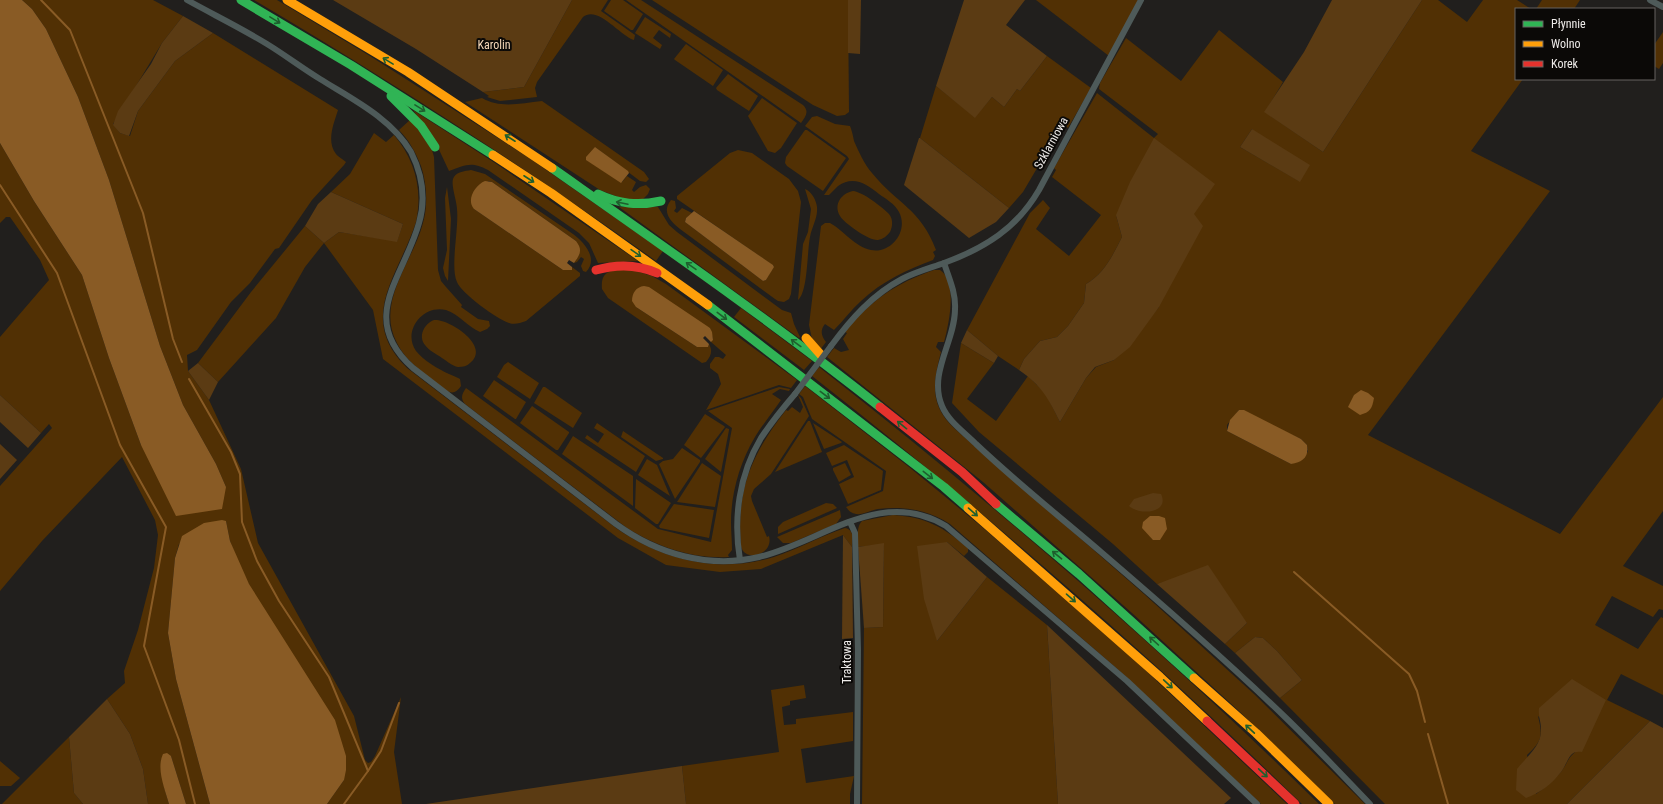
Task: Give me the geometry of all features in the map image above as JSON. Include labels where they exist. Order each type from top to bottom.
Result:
[{"type":"highway","points":[[241,0],[351,65],[470,140],[551,193],[691,292],[944,487],[1160,677],[1295,804]]},
{"type":"highway","points":[[287,0],[408,72],[516,142],[717,284],[839,374],[962,472],[1007,514],[1079,574],[1244,723],[1329,804]]},
{"type":"highway","points":[[351,65],[390,95],[406,110],[427,133],[435,147]]},
{"type":"highway","points":[[565,176],[617,202],[632,205],[661,200]]},
{"type":"highway","points":[[596,270],[619,265],[642,267],[652,270],[691,292]]},
{"type":"highway","points":[[806,338],[839,374]]},
{"type":"street","points":[[188,0],[267,44],[372,113],[394,130],[410,151],[418,168],[422,194],[421,214],[415,235],[392,287],[386,313],[386,322],[391,340],[404,360],[610,519],[637,538],[685,557],[707,560],[740,560],[776,552],[850,522],[876,514],[903,512],[930,518],[946,526],[1128,681],[1257,804]]},
{"type":"street","name":"Szklarniowa","points":[[740,560],[737,536],[739,500],[744,475],[762,438],[855,315],[874,297],[901,280],[982,246],[1002,233],[1025,212],[1039,190],[1141,0]]},
{"type":"street","points":[[1650,0],[1663,7]]},
{"type":"street","points":[[944,263],[951,282],[955,308],[952,330],[939,374],[938,390],[941,405],[950,420],[987,455],[1209,647],[1285,717],[1370,804]]},
{"type":"street","name":"Traktowa","points":[[850,522],[855,533],[858,650],[857,804]]},
{"type":"shaded area","points":[[0,0],[22,0],[32,9],[46,29],[78,97],[109,180],[160,346],[183,405],[216,464],[226,487],[222,509],[176,516],[141,445],[109,358],[82,275],[34,201],[0,143]]},
{"type":"shaded area","points":[[22,0],[153,0],[183,16],[162,43],[113,124],[120,133],[130,136],[138,111],[175,61],[213,33],[338,110],[331,138],[333,149],[336,154],[346,162],[312,200],[279,248],[275,249],[250,283],[231,302],[197,350],[187,355],[188,371],[209,400],[241,469],[258,543],[354,716],[365,760],[368,763],[371,762],[375,756],[401,697],[394,752],[402,804],[327,804],[344,780],[238,562],[230,541],[226,521],[179,544],[175,558],[168,633],[176,679],[210,804],[186,804],[171,756],[161,759],[164,787],[169,804],[148,804],[143,769],[130,734],[107,699],[125,683],[124,671],[138,630],[154,568],[158,535],[155,520],[122,457],[42,541],[0,591],[0,486],[52,428],[49,424],[41,433],[0,395],[0,337],[49,280],[40,260],[10,217],[6,217],[0,223],[0,143],[34,201],[82,275],[109,358],[141,445],[226,487],[216,464],[183,405],[160,346],[109,180],[78,97],[46,29],[32,9]]},
{"type":"shaded area","points":[[254,0],[277,0],[370,56],[529,158],[663,251],[656,261],[558,192],[458,126]]},
{"type":"shaded area","points":[[572,0],[608,0],[601,11],[635,35],[634,40],[609,22],[595,15],[589,14],[583,17],[537,82],[535,88],[537,97],[500,101],[487,97],[489,96],[483,92],[524,87]]},
{"type":"shaded area","points":[[611,0],[623,0],[643,14],[633,30],[604,11]]},
{"type":"shaded area","points":[[626,0],[641,0],[803,105],[806,110],[804,119],[801,123]]},
{"type":"shaded area","points":[[652,0],[848,0],[849,112],[845,115],[837,116],[813,105]]},
{"type":"shaded area","points":[[1036,0],[1139,0],[1109,56]]},
{"type":"shaded area","points":[[1422,0],[1438,0],[1467,22],[1483,0],[1517,0],[1529,8],[1515,8],[1515,80],[1522,80],[1471,151],[1550,191],[1368,435],[1560,534],[1663,397],[1663,511],[1623,566],[1663,586],[1663,610],[1659,609],[1653,617],[1612,596],[1595,625],[1638,649],[1661,617],[1663,618],[1663,695],[1621,674],[1607,700],[1650,721],[1567,804],[1385,804],[1280,698],[1302,680],[1277,651],[1263,638],[1255,637],[1235,653],[1225,644],[1247,623],[1174,579],[1157,584],[1113,544],[979,432],[952,403],[961,343],[994,363],[967,399],[996,421],[1028,376],[1046,394],[1060,422],[1086,378],[1096,367],[1114,360],[1159,307],[1116,215],[1122,237],[1103,269],[1086,284],[1084,303],[1068,326],[1057,337],[1040,341],[1024,359],[1019,370],[998,356],[967,330],[1030,213],[1043,200],[1050,208],[1036,229],[1069,256],[1101,215],[1052,177],[1056,170],[1054,168],[1097,93],[1154,138],[1158,134],[1099,89],[1100,83],[1126,38],[1181,81],[1219,30],[1283,82],[1265,112],[1323,152]],"holes":[[[1252,129],[1299,181],[1240,147]],[[1239,410],[1301,439],[1307,445],[1308,452],[1291,464],[1227,431],[1227,425]],[[1538,716],[1577,751],[1572,755],[1557,776],[1536,794],[1527,755],[1536,746],[1540,738],[1541,734]]]},
{"type":"shaded area","points":[[1542,0],[1580,0],[1575,8],[1537,8]]},
{"type":"shaded area","points":[[645,17],[671,34],[670,38],[659,30],[653,38],[662,45],[660,49],[635,33]]},
{"type":"shaded area","points":[[1663,32],[1663,63],[1659,69],[1655,67],[1655,44]]},
{"type":"shaded area","points":[[686,44],[723,70],[713,86],[674,59]]},
{"type":"shaded area","points":[[1047,56],[1091,88],[1068,128],[1063,124],[1023,192],[1009,208],[920,138],[936,86],[975,117],[992,97],[1004,107],[1017,89],[1020,91]]},
{"type":"shaded area","points":[[728,74],[758,96],[749,111],[717,90],[716,88]]},
{"type":"shaded area","points":[[482,98],[504,104],[542,101],[644,172],[649,179],[646,182],[640,181],[595,147],[622,182],[627,176],[636,182],[632,190],[634,192],[640,187],[646,185],[650,189],[648,194],[643,199],[626,200],[600,190],[465,102]]},
{"type":"shaded area","points":[[762,98],[797,123],[781,148],[775,153],[768,151],[748,116]]},
{"type":"shaded area","points":[[413,110],[495,163],[638,261],[598,263],[589,243],[579,233],[488,170],[482,167],[468,165],[449,171],[434,139]]},
{"type":"shaded area","points":[[817,116],[835,124],[850,126],[854,141],[867,166],[881,183],[907,207],[923,225],[936,250],[933,252],[935,256],[933,260],[895,277],[869,294],[834,330],[825,324],[822,328],[822,333],[826,342],[820,350],[812,339],[809,325],[821,226],[825,223],[830,223],[860,246],[871,250],[878,250],[891,245],[896,240],[902,227],[899,212],[895,207],[865,184],[849,181],[838,186],[829,195],[824,195],[849,159],[847,156],[805,126],[812,117]]},
{"type":"shaded area","points":[[411,119],[432,150],[434,157],[438,270],[441,281],[462,305],[461,307],[478,319],[489,321],[490,326],[480,332],[451,312],[438,309],[423,315],[413,328],[412,343],[416,351],[431,364],[460,379],[461,386],[453,392],[447,391],[413,364],[401,351],[391,328],[390,312],[393,297],[398,282],[418,238],[426,209],[426,187],[421,166],[412,147],[399,130]]},
{"type":"shaded area","points":[[805,130],[846,158],[823,191],[787,166],[785,163],[786,157]]},
{"type":"shaded area","points":[[374,133],[386,142],[394,135],[412,165],[418,187],[418,210],[416,222],[392,278],[386,296],[383,314],[384,332],[392,350],[407,368],[616,528],[652,548],[672,556],[712,564],[753,562],[783,554],[845,528],[852,533],[852,547],[843,535],[761,569],[720,572],[666,565],[618,538],[383,359],[373,310],[324,243],[339,232],[397,241],[403,224],[331,192],[350,174]]},
{"type":"shaded area","points":[[595,147],[628,171],[629,173],[621,183],[586,160],[586,157]]},
{"type":"shaded area","points":[[738,150],[752,153],[789,179],[798,191],[801,202],[791,294],[789,299],[784,302],[775,299],[680,229],[673,223],[667,213],[668,204],[671,200],[675,201],[676,208],[674,211],[677,213],[682,208],[692,213],[686,218],[685,222],[763,281],[766,280],[774,266],[677,199],[677,196],[730,153]]},
{"type":"shaded area","points":[[471,170],[485,174],[573,234],[582,241],[590,256],[590,267],[586,272],[583,271],[581,266],[584,259],[581,257],[574,263],[579,255],[576,241],[492,182],[488,181],[474,209],[563,270],[572,270],[572,267],[580,273],[580,276],[526,321],[518,324],[503,321],[488,311],[472,299],[457,282],[454,258],[457,209],[453,190],[453,179],[458,173]]},
{"type":"shaded area","points":[[485,181],[492,182],[576,241],[580,250],[579,255],[574,263],[569,260],[567,263],[572,267],[572,270],[563,270],[474,209],[471,197],[475,189]]},
{"type":"shaded area","points":[[447,187],[451,219],[448,281],[443,268],[447,250],[445,198]]},
{"type":"shaded area","points":[[805,189],[813,196],[817,211],[809,243],[804,289],[798,300],[803,244],[808,232],[811,209]]},
{"type":"shaded area","points":[[853,191],[867,197],[889,214],[892,220],[892,227],[890,232],[882,239],[874,240],[863,235],[851,227],[840,216],[838,212],[838,203],[845,194]]},
{"type":"shaded area","points":[[619,207],[658,207],[669,225],[677,232],[782,310],[791,313],[800,337],[799,338]]},
{"type":"shaded area","points":[[694,211],[773,265],[774,267],[766,280],[763,281],[685,222],[686,218]]},
{"type":"shaded area","points":[[305,226],[324,243],[305,267],[276,318],[218,382],[198,363],[251,292]]},
{"type":"shaded area","points":[[630,269],[652,276],[666,284],[797,380],[791,388],[779,385],[706,410],[721,384],[718,374],[710,368],[710,364],[715,357],[723,359],[726,355],[711,342],[713,339],[710,328],[636,307],[697,347],[708,347],[709,344],[711,349],[710,356],[706,362],[702,363],[608,298],[602,289],[603,277],[614,270]]},
{"type":"shaded area","points":[[934,270],[940,270],[946,276],[949,284],[951,304],[944,342],[938,342],[936,347],[941,352],[936,374],[935,393],[941,411],[947,420],[955,429],[1144,594],[1254,694],[1365,804],[1335,804],[1240,712],[1132,613],[983,482],[827,357],[834,348],[841,352],[849,350],[843,339],[847,333],[845,332],[874,302],[896,287]]},
{"type":"shaded area","points":[[644,286],[649,287],[710,328],[713,340],[711,342],[705,336],[703,338],[709,344],[708,347],[697,347],[636,307],[632,301],[633,295],[637,289]]},
{"type":"shaded area","points":[[741,308],[812,361],[804,370],[734,317]]},
{"type":"shaded area","points":[[434,320],[449,323],[466,334],[472,341],[476,349],[475,356],[469,364],[463,367],[458,367],[431,351],[423,342],[422,334],[425,327]]},
{"type":"shaded area","points":[[508,362],[539,383],[530,399],[497,377],[504,365]]},
{"type":"shaded area","points":[[819,367],[949,471],[1138,634],[1259,746],[1319,804],[1302,804],[1184,692],[1063,583],[939,478],[812,376]]},
{"type":"shaded area","points":[[494,380],[526,402],[516,419],[483,396]]},
{"type":"shaded area","points":[[805,386],[909,467],[982,527],[1125,651],[1287,804],[1261,804],[1122,673],[950,524],[933,515],[916,510],[888,508],[859,514],[849,511],[846,507],[883,491],[886,471],[812,419],[803,397],[799,394]]},
{"type":"shaded area","points":[[543,387],[582,413],[573,428],[534,403]]},
{"type":"shaded area","points":[[779,387],[790,389],[789,391],[780,389],[772,394],[781,400],[755,437],[737,478],[731,511],[732,550],[728,555],[729,557],[689,554],[651,541],[627,528],[465,404],[462,398],[466,388],[658,529],[711,542],[732,428],[708,411]]},
{"type":"shaded area","points":[[1361,390],[1374,398],[1370,410],[1360,415],[1348,407],[1354,395]]},
{"type":"shaded area","points":[[798,395],[801,398],[809,416],[771,474],[754,489],[751,496],[752,501],[767,537],[769,536],[769,542],[764,552],[748,555],[741,547],[740,527],[741,508],[748,474],[764,442],[786,410],[788,411],[792,407],[800,413],[803,407]]},
{"type":"shaded area","points":[[532,406],[569,432],[558,450],[520,423]]},
{"type":"shaded area","points":[[1239,410],[1244,410],[1301,439],[1307,445],[1306,456],[1299,462],[1291,464],[1227,431],[1230,420]]},
{"type":"shaded area","points":[[705,414],[725,427],[701,458],[684,445]]},
{"type":"shaded area","points":[[808,421],[810,421],[822,452],[775,472]]},
{"type":"shaded area","points":[[597,423],[645,456],[636,472],[585,438],[587,435],[598,443],[604,434],[594,428]]},
{"type":"shaded area","points":[[813,423],[842,442],[824,449]]},
{"type":"shaded area","points":[[726,428],[729,430],[721,472],[705,459]]},
{"type":"shaded area","points":[[623,431],[663,459],[656,461],[621,437]]},
{"type":"shaded area","points":[[573,436],[633,476],[633,506],[562,454]]},
{"type":"shaded area","points":[[844,445],[883,471],[881,490],[848,504],[839,484],[854,477],[847,460],[832,466],[826,453]]},
{"type":"shaded area","points":[[682,448],[700,460],[700,462],[675,499],[659,464],[663,461],[673,459]]},
{"type":"shaded area","points":[[647,459],[657,465],[670,496],[638,475]]},
{"type":"shaded area","points":[[702,463],[721,476],[715,507],[677,502]]},
{"type":"shaded area","points":[[845,463],[851,475],[839,482],[833,468]]},
{"type":"shaded area","points":[[636,479],[671,503],[658,524],[635,508]]},
{"type":"shaded area","points":[[826,503],[833,504],[837,508],[778,534],[778,527],[783,522]]},
{"type":"shaded area","points":[[674,504],[714,510],[709,538],[660,528],[659,526]]},
{"type":"shaded area","points":[[840,510],[841,517],[836,524],[791,543],[783,543],[777,537]]},
{"type":"shaded area","points":[[893,515],[915,518],[934,524],[968,548],[968,552],[964,556],[947,542],[937,641],[987,577],[1047,625],[1058,804],[862,804],[864,628],[883,627],[884,544],[858,547],[858,530],[862,521]]},
{"type":"shaded area","points":[[1150,516],[1165,518],[1167,529],[1160,540],[1153,540],[1142,528],[1143,522]]},
{"type":"shaded area","points":[[222,520],[226,521],[230,541],[249,584],[335,720],[346,756],[346,770],[344,780],[327,804],[210,804],[176,679],[168,633],[175,558],[182,536],[204,523]]},
{"type":"shaded area","points":[[804,685],[806,698],[790,701],[790,705],[782,707],[784,725],[796,724],[796,719],[853,712],[853,741],[801,749],[806,783],[854,776],[850,794],[850,804],[686,804],[682,766],[779,752],[771,690]]},
{"type":"shaded area","points":[[69,737],[74,793],[83,804],[2,804]]},
{"type":"shaded area","points":[[167,753],[171,756],[186,804],[169,804],[160,766],[163,754]]},
{"type":"shaded area","points":[[0,761],[20,778],[11,786],[0,786]]},
{"type":"green space","name":"Karolin","points":[[333,0],[572,0],[524,87],[483,92],[416,49]]},
{"type":"green space","points":[[848,0],[861,0],[860,54],[848,53]]},
{"type":"green space","points":[[964,0],[1025,0],[1006,25],[1047,56],[1020,91],[1017,89],[1004,107],[992,97],[975,118],[936,86]]},
{"type":"green space","points":[[1332,0],[1422,0],[1323,152],[1264,112],[1304,52]]},
{"type":"green space","points":[[183,16],[213,33],[175,61],[138,111],[129,136],[120,133],[113,125],[118,111],[151,64],[162,43]]},
{"type":"green space","points":[[1252,129],[1310,165],[1300,182],[1240,147]]},
{"type":"green space","points":[[919,138],[1009,208],[996,222],[969,238],[904,185]]},
{"type":"green space","points":[[1154,138],[1215,184],[1194,214],[1203,226],[1159,307],[1130,347],[1114,360],[1095,367],[1086,378],[1060,422],[1044,393],[1019,370],[1024,359],[1040,341],[1057,337],[1068,326],[1084,303],[1086,284],[1098,275],[1111,257],[1122,237],[1116,215],[1130,182]]},
{"type":"green space","points":[[331,192],[403,224],[397,242],[339,232],[324,243],[305,226],[318,204]]},
{"type":"green space","points":[[967,330],[998,356],[994,363],[961,343]]},
{"type":"green space","points":[[198,363],[218,382],[209,400],[188,371]]},
{"type":"green space","points":[[0,395],[41,433],[28,448],[0,422]]},
{"type":"green space","points":[[0,444],[17,460],[0,479]]},
{"type":"green space","points":[[1153,493],[1161,494],[1163,500],[1158,509],[1146,512],[1129,506],[1134,499]]},
{"type":"green space","points":[[843,535],[852,547],[853,638],[842,639]]},
{"type":"green space","points":[[947,542],[987,577],[937,641],[924,599],[917,546]]},
{"type":"green space","points":[[884,543],[883,627],[864,628],[858,547]]},
{"type":"green space","points":[[1208,565],[1247,623],[1225,644],[1157,584]]},
{"type":"green space","points":[[1047,625],[1231,798],[1224,804],[1058,804]]},
{"type":"green space","points":[[1255,637],[1263,638],[1277,651],[1302,680],[1280,698],[1235,653]]},
{"type":"green space","points":[[1572,679],[1606,700],[1582,752],[1572,754],[1554,780],[1541,791],[1526,798],[1516,790],[1517,769],[1533,751],[1539,741],[1541,729],[1539,708]]},
{"type":"green space","points":[[107,699],[130,734],[143,769],[148,804],[83,804],[74,793],[69,737]]},
{"type":"green space","points":[[1650,721],[1663,728],[1663,804],[1567,804]]},
{"type":"green space","points":[[682,766],[686,804],[426,804]]},
{"type":"waterway","points":[[41,0],[70,30],[143,213],[173,339],[182,362]]},
{"type":"waterway","points":[[0,185],[57,273],[120,445],[166,527],[144,646],[179,740],[195,804]]},
{"type":"waterway","points":[[189,379],[231,452],[240,474],[242,522],[257,561],[279,601],[329,677],[368,771],[344,804]]},
{"type":"waterway","points":[[1294,572],[1409,674],[1417,691],[1425,722]]},
{"type":"waterway","points":[[368,771],[381,751],[399,703]]},
{"type":"waterway","points":[[1428,734],[1448,804]]},
{"type":"traffic: fast","points":[[241,0],[351,65],[493,155]]},
{"type":"traffic: fast","points":[[391,96],[421,126],[435,147]]},
{"type":"traffic: fast","points":[[552,168],[759,315],[880,407]]},
{"type":"traffic: fast","points":[[598,194],[613,200],[636,204],[661,201]]},
{"type":"traffic: fast","points":[[708,305],[944,487],[968,508]]},
{"type":"traffic: fast","points":[[996,504],[1079,574],[1194,678]]},
{"type":"traffic: slow","points":[[287,0],[408,72],[552,168]]},
{"type":"traffic: slow","points":[[493,155],[551,193],[708,305]]},
{"type":"traffic: slow","points":[[806,338],[821,355]]},
{"type":"traffic: slow","points":[[968,508],[1160,677],[1207,721]]},
{"type":"traffic: slow","points":[[1194,678],[1256,733],[1329,804]]},
{"type":"traffic: jam","points":[[596,270],[627,266],[642,268],[657,273]]},
{"type":"traffic: jam","points":[[880,407],[962,472],[996,504]]},
{"type":"traffic: jam","points":[[1207,721],[1295,804]]}]
